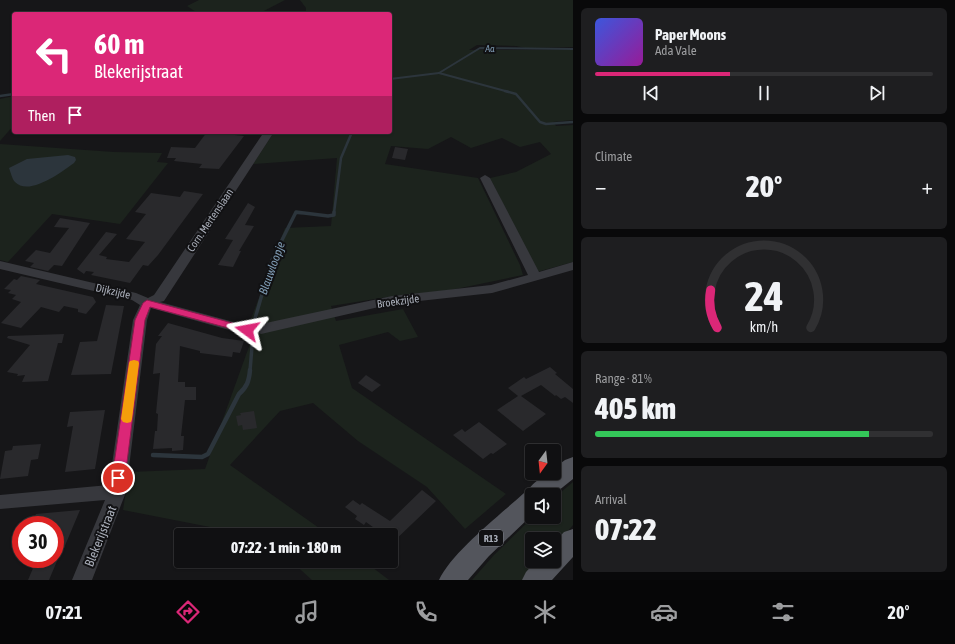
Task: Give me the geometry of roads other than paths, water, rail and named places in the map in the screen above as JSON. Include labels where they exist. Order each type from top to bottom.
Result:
[{"type":"main road","points":[[546,488],[573,466]]},
{"type":"main road","name":"R13","points":[[452,580],[480,548],[525,506]]},
{"type":"main road","points":[[561,553],[573,540]]},
{"type":"main road","points":[[535,580],[546,568]]},
{"type":"street","name":"Corn. Mertenslaan","points":[[147,303],[159,298],[268,134]]},
{"type":"street","points":[[484,178],[536,278]]},
{"type":"street","name":"Broekzijde","points":[[261,329],[378,303],[492,289],[536,278],[573,266]]},
{"type":"street","name":"Dijkzijde","points":[[3,269],[136,297],[147,303],[247,330]]},
{"type":"street","name":"Blekerijstraat","points":[[82,580],[117,492],[140,320],[147,303]]},
{"type":"street","points":[[0,502],[88,492],[117,492]]},
{"type":"waterway","name":"Aa","points":[[439,73],[480,48],[573,49]]},
{"type":"waterway","name":"Aa","points":[[392,79],[439,73]]},
{"type":"waterway","points":[[439,73],[509,92]]},
{"type":"waterway","points":[[505,91],[516,94],[540,122],[546,124],[573,122]]},
{"type":"waterway","name":"Aa","points":[[0,96],[12,94]]},
{"type":"waterway","name":"Blauwloopje","points":[[334,213],[341,158],[351,134]]},
{"type":"waterway","name":"Blauwloopje","points":[[250,371],[254,322],[272,260],[296,212],[328,216],[334,215],[334,213]]},
{"type":"waterway","name":"Blauwloopje","points":[[296,213],[302,213]]},
{"type":"waterway","name":"Blauwloopje","points":[[153,455],[202,457],[208,454],[239,394],[247,384],[250,370]]}]
